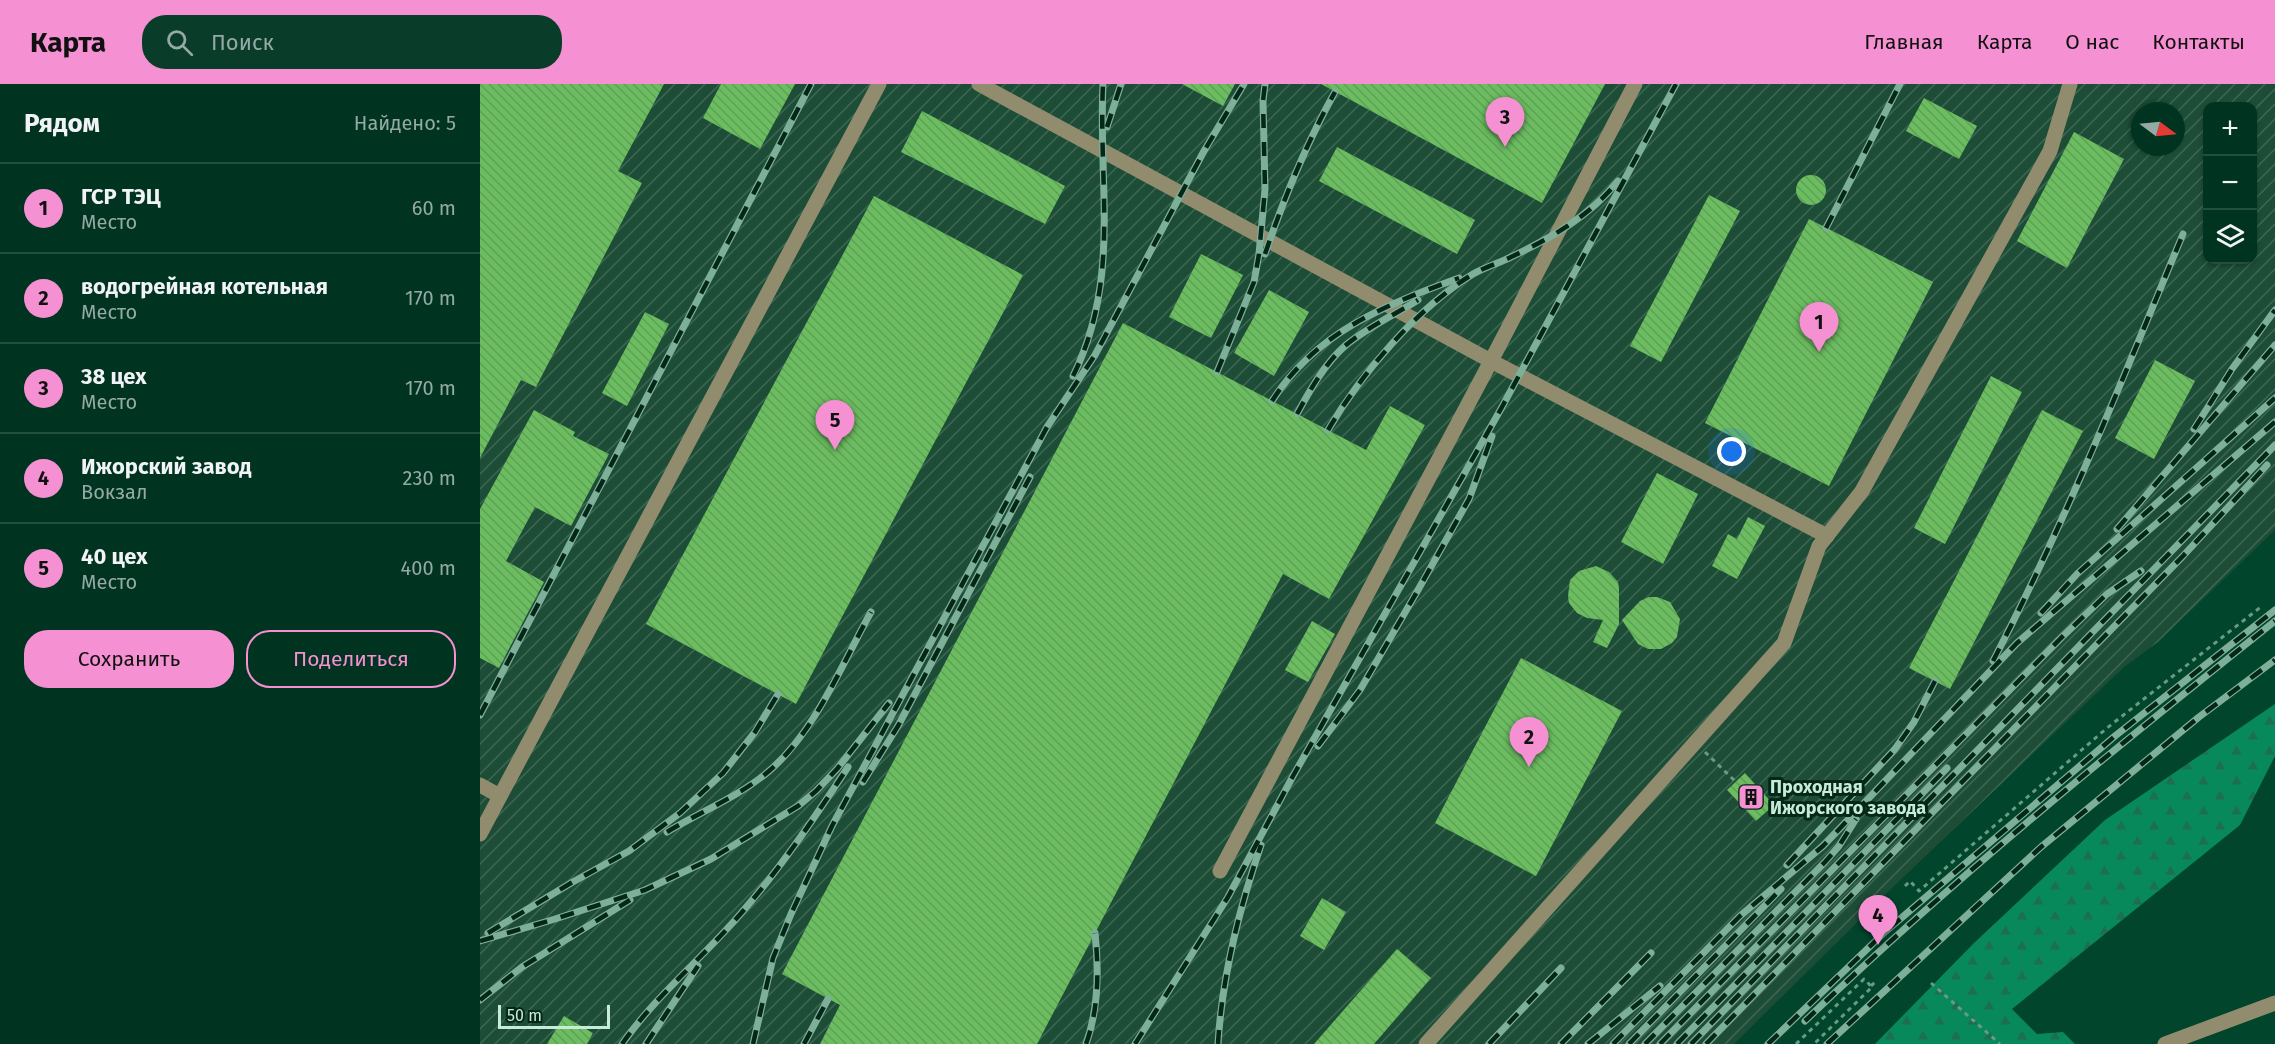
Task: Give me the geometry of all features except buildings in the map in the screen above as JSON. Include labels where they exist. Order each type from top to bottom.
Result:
[{"type":"lane","points":[[480,834],[879,84]]},
{"type":"lane","points":[[979,84],[1491,361],[1827,537]]},
{"type":"lane","points":[[1220,871],[1491,361],[1635,84]]},
{"type":"lane","points":[[1425,1044],[1784,643],[1819,546],[1862,491],[2050,151],[2070,84]]},
{"type":"lane","points":[[480,785],[500,796]]},
{"type":"lane","points":[[2165,1044],[2275,1002]]},
{"type":"path","points":[[1905,885],[1910,881],[1919,891],[2107,728],[2262,606]]},
{"type":"path","points":[[1695,743],[1736,782]]},
{"type":"path","points":[[1796,1044],[1864,979],[1871,986]]},
{"type":"path","points":[[1814,1044],[1877,980]]},
{"type":"path","points":[[1931,983],[2000,1044]]},
{"type":"shaded area","points":[[480,84],[2275,84],[2275,530],[2158,642],[2124,667],[1893,887],[1734,1044],[480,1044]]},
{"type":"green space","points":[[2275,704],[2275,756],[2240,825],[2012,1009],[2037,1034],[2063,1032],[2075,1044],[1875,1044],[1974,943],[2105,820]]},
{"type":"railway","points":[[480,715],[811,84]]},
{"type":"railway","points":[[1073,376],[1088,340],[1097,304],[1102,268],[1104,232],[1103,84]]},
{"type":"railway","points":[[1107,127],[1121,84]]},
{"type":"railway","points":[[753,1044],[773,958],[832,826],[1047,427],[1095,355],[1204,151],[1244,84]]},
{"type":"railway","points":[[1217,372],[1254,282],[1259,254],[1265,189],[1263,101],[1265,84]]},
{"type":"railway","points":[[1135,1044],[1228,897],[1293,776],[1502,407],[1676,84]]},
{"type":"railway","points":[[1826,228],[1900,84]]},
{"type":"railway","points":[[1265,254],[1296,172],[1335,92]]},
{"type":"railway","points":[[1328,430],[1374,365],[1431,305],[1473,274],[1526,250],[1569,225],[1595,205],[1618,181]]},
{"type":"railway","points":[[1993,661],[2069,503],[2183,234]]},
{"type":"railway","points":[[1272,401],[1309,356],[1331,339],[1379,311],[1459,278]]},
{"type":"railway","points":[[1297,414],[1318,377],[1338,352],[1363,332],[1418,300]]},
{"type":"railway","points":[[2194,429],[2232,369],[2275,310]]},
{"type":"railway","points":[[2117,529],[2275,345]]},
{"type":"railway","points":[[2041,613],[2077,574],[2275,398]]},
{"type":"railway","points":[[1613,1044],[1740,916],[1823,846],[2017,643],[2275,422]]},
{"type":"railway","points":[[1318,746],[1360,690],[1418,590],[1469,499],[1492,436]]},
{"type":"railway","points":[[1691,1044],[2275,445]]},
{"type":"railway","points":[[1706,1044],[2183,556],[2267,465]]},
{"type":"railway","points":[[863,782],[898,726],[1030,477]]},
{"type":"railway","points":[[1660,1044],[2061,638],[2107,594],[2141,571]]},
{"type":"railway","points":[[1768,1044],[1886,931],[2115,736],[2275,610]]},
{"type":"railway","points":[[667,832],[758,780],[785,755],[814,717],[871,612]]},
{"type":"railway","points":[[1805,1021],[1976,866],[2095,766],[2275,621]]},
{"type":"railway","points":[[1827,1044],[2041,847],[2199,717],[2275,660]]},
{"type":"railway","points":[[1787,865],[1895,749],[1914,722],[1935,681]]},
{"type":"railway","points":[[488,933],[629,851],[680,813],[723,773],[755,732],[778,694]]},
{"type":"railway","points":[[480,941],[645,890],[711,859],[798,806],[816,791],[837,769],[889,703]]},
{"type":"railway","points":[[622,1044],[648,1011],[722,935],[766,883],[848,767]]},
{"type":"railway","points":[[1677,1044],[1947,768]]},
{"type":"railway","points":[[1645,1044],[1825,862],[1839,846],[1856,819]]},
{"type":"railway","points":[[1218,1044],[1223,994],[1233,943],[1261,845]]},
{"type":"railway","points":[[1629,1044],[1781,889]]},
{"type":"railway","points":[[480,1000],[522,967],[630,900]]},
{"type":"railway","points":[[1086,1044],[1096,1003],[1095,933]]},
{"type":"railway","points":[[1561,1044],[1651,953]]},
{"type":"railway","points":[[646,1044],[698,966]]},
{"type":"railway","points":[[1489,1044],[1561,968]]},
{"type":"railway","points":[[1588,1044],[1660,986]]},
{"type":"railway","points":[[804,1044],[828,999]]},
{"type":"place","name":"38 цех","points":[[1505,147]]},
{"type":"place","name":"ГСР ТЭЦ","points":[[1819,352]]},
{"type":"place","name":"40 цех","points":[[835,450]]},
{"type":"place","name":"водогрейная котельная","points":[[1529,767]]},
{"type":"place","name":"Проходная Ижорского завода","points":[[1751,797]]},
{"type":"place","name":"Ижорский завод","points":[[1878,945]]}]
